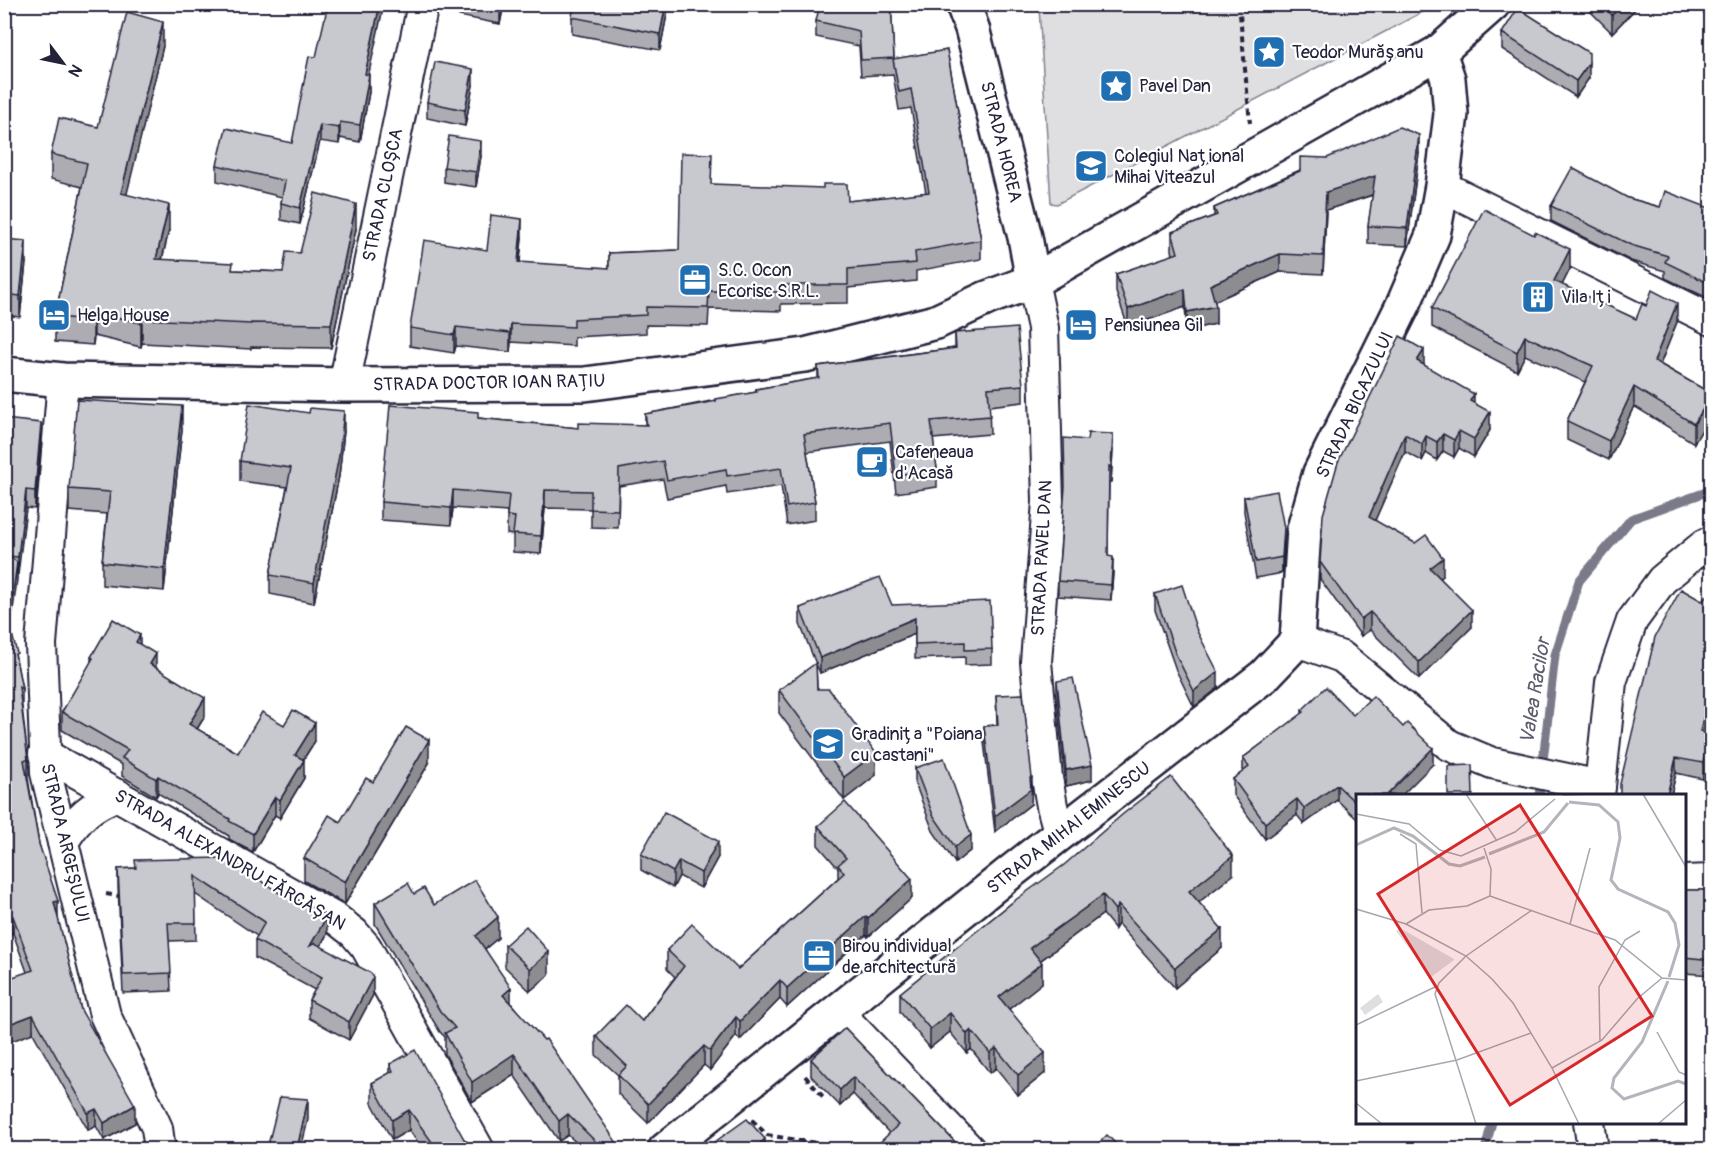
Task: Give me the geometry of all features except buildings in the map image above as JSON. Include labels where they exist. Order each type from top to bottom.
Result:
[{"type":"main road","name":"STRADA HOREA","points":[[963,4],[972,27],[1020,217],[1033,281]]},
{"type":"main road","name":"STRADA DOCTOR IOAN RAȚIU","points":[[4,374],[63,380],[344,385],[585,384],[799,356],[936,322],[987,298],[1033,281],[1439,52],[1493,4]]},
{"type":"main road","name":"STRADA BICAZULUI","points":[[1297,641],[1304,529],[1320,473],[1404,303],[1433,235],[1451,114],[1448,79],[1439,52]]},
{"type":"main road","name":"STRADA MIHAI EMINESCU","points":[[666,1149],[1059,835],[1264,676],[1297,641]]},
{"type":"street","name":"STRADA CLOȘCA","points":[[344,385],[423,4]]},
{"type":"street","points":[[1442,186],[1712,320]]},
{"type":"street","name":"STRADA PAVEL DAN","points":[[1033,281],[1043,328],[1048,501],[1036,662],[1047,778],[1059,835]]},
{"type":"street","name":"STRADA ARGEȘULUI","points":[[63,380],[41,644],[46,773],[105,1015],[157,1128],[160,1149]]},
{"type":"street","points":[[1297,641],[1342,657],[1449,745],[1492,763],[1558,778],[1599,791],[1611,682],[1632,621],[1662,580],[1704,544],[1712,541]]},
{"type":"street","name":"STRADA ALEXANDRU FĂRCĂȘAN","points":[[44,754],[336,918],[354,933],[366,947],[479,1149]]},
{"type":"street","points":[[63,842],[75,822],[98,803],[118,795]]},
{"type":"street","points":[[1686,881],[1712,880]]},
{"type":"street","points":[[837,1011],[970,1149]]},
{"type":"street","points":[[1589,1124],[1593,1149]]},
{"type":"path","points":[[1239,4],[1253,156]]},
{"type":"path","points":[[730,1098],[767,1135],[822,1144],[828,1149]]},
{"type":"shaded area","name":"Colegiul Național Mihai Viteazul","points":[[1062,4],[1436,5],[1057,204],[1051,203],[1039,7]]},
{"type":"waterway","name":"Valea Racilor","points":[[1539,794],[1555,655],[1579,581],[1631,519],[1712,490]]},
{"type":"waterway","name":"Valea Racilor","points":[[1485,1150],[1492,1124]]},
{"type":"place","name":"Teodor Murășanu","points":[[1269,52]]},
{"type":"place","name":"Pavel Dan","points":[[1116,86]]},
{"type":"place","name":"Colegiul Național Mihai Viteazul","points":[[1091,166]]},
{"type":"place","name":"S.C. Ocon Ecorisc S.R.L.","points":[[695,280]]},
{"type":"place","name":"Vila Iți","points":[[1538,297]]},
{"type":"place","name":"Helga House","points":[[54,315]]},
{"type":"place","name":"Pensiunea Gil","points":[[1081,325]]},
{"type":"place","name":"Cafeneaua d'Acasă","points":[[872,462]]},
{"type":"place","name":"Gradinița \"Poiana cu castani\"","points":[[828,744]]},
{"type":"place","name":"Birou individual de architectură","points":[[819,956]]}]
